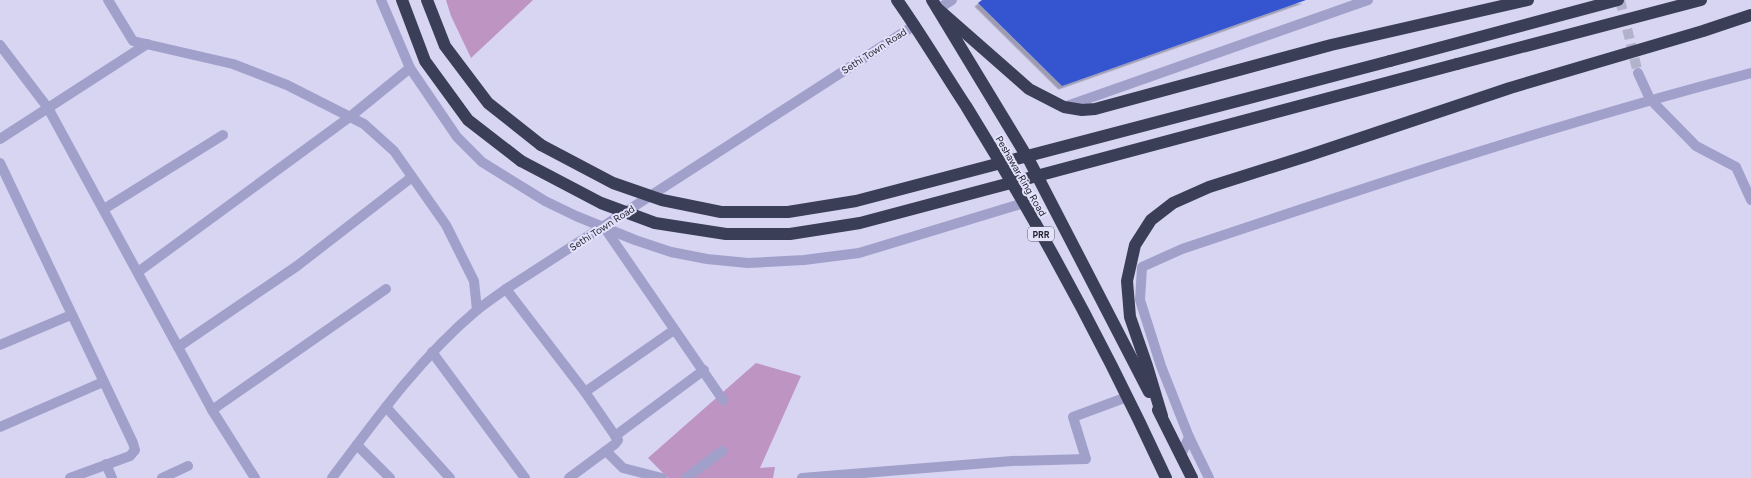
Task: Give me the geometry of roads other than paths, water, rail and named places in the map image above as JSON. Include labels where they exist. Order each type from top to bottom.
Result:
[{"type":"highway","points":[[402,0],[425,61],[468,120],[520,161],[601,203],[655,223],[726,234],[790,234],[860,223],[1701,0]]},
{"type":"highway","points":[[427,0],[445,46],[488,103],[541,145],[613,183],[662,200],[721,212],[788,212],[856,201],[1618,0]]},
{"type":"highway","name":"Peshawar Ring Road","points":[[897,0],[1004,168],[1024,203],[1078,300],[1128,397],[1166,478]]},
{"type":"highway","points":[[935,5],[1029,89],[1064,107],[1082,110],[1095,109],[1331,45],[1528,0]]},
{"type":"highway","name":"Peshawar Ring Road","points":[[935,5],[1029,160],[1162,416],[1192,478]]},
{"type":"highway","points":[[1162,416],[1130,317],[1126,281],[1134,245],[1151,220],[1173,203],[1209,187],[1510,88],[1703,31],[1751,15]]},
{"type":"street","points":[[108,0],[133,41],[234,64],[287,85],[351,116],[364,124],[394,151],[446,225],[474,281],[477,310]]},
{"type":"street","points":[[381,0],[410,68],[458,137],[482,162],[545,201],[635,240],[671,252],[707,259],[748,263],[804,260],[859,253],[1024,203]]},
{"type":"street","points":[[935,5],[952,0]]},
{"type":"street","points":[[1064,107],[1368,0]]},
{"type":"street","name":"Sethi Town Road","points":[[333,478],[386,407],[432,352],[477,310],[506,289],[914,25]]},
{"type":"street","points":[[0,139],[147,44]]},
{"type":"street","points":[[0,45],[48,108],[212,410],[255,478]]},
{"type":"street","points":[[138,272],[351,116],[410,68]]},
{"type":"street","points":[[1638,73],[1650,99],[1696,146],[1736,167],[1751,200]]},
{"type":"street","points":[[1208,478],[1189,437],[1161,366],[1140,300],[1142,267],[1182,249],[1416,171],[1650,99],[1751,73]]},
{"type":"street","points":[[104,209],[224,135]]},
{"type":"street","points":[[0,163],[103,382],[133,442],[134,450],[130,456],[70,478]]},
{"type":"street","points":[[178,346],[297,266],[412,177]]},
{"type":"street","points":[[604,227],[723,400]]},
{"type":"street","points":[[212,410],[386,289]]},
{"type":"street","points":[[506,289],[585,392],[618,440],[569,478]]},
{"type":"street","points":[[0,345],[71,314]]},
{"type":"street","points":[[585,392],[674,330]]},
{"type":"street","points":[[432,352],[525,478]]},
{"type":"street","points":[[615,436],[703,370]]},
{"type":"street","points":[[0,427],[103,382]]},
{"type":"street","points":[[802,478],[1012,461],[1086,459],[1073,417],[1128,397]]},
{"type":"street","points":[[386,407],[450,478]]},
{"type":"street","points":[[1181,455],[1189,437]]},
{"type":"street","points":[[357,445],[390,478]]},
{"type":"street","points":[[606,450],[623,468],[662,478]]},
{"type":"street","points":[[686,478],[722,451]]},
{"type":"street","points":[[106,464],[112,478]]},
{"type":"street","points":[[162,478],[188,466]]},
{"type":"tunnel","points":[[1620,0],[1638,73]]}]
